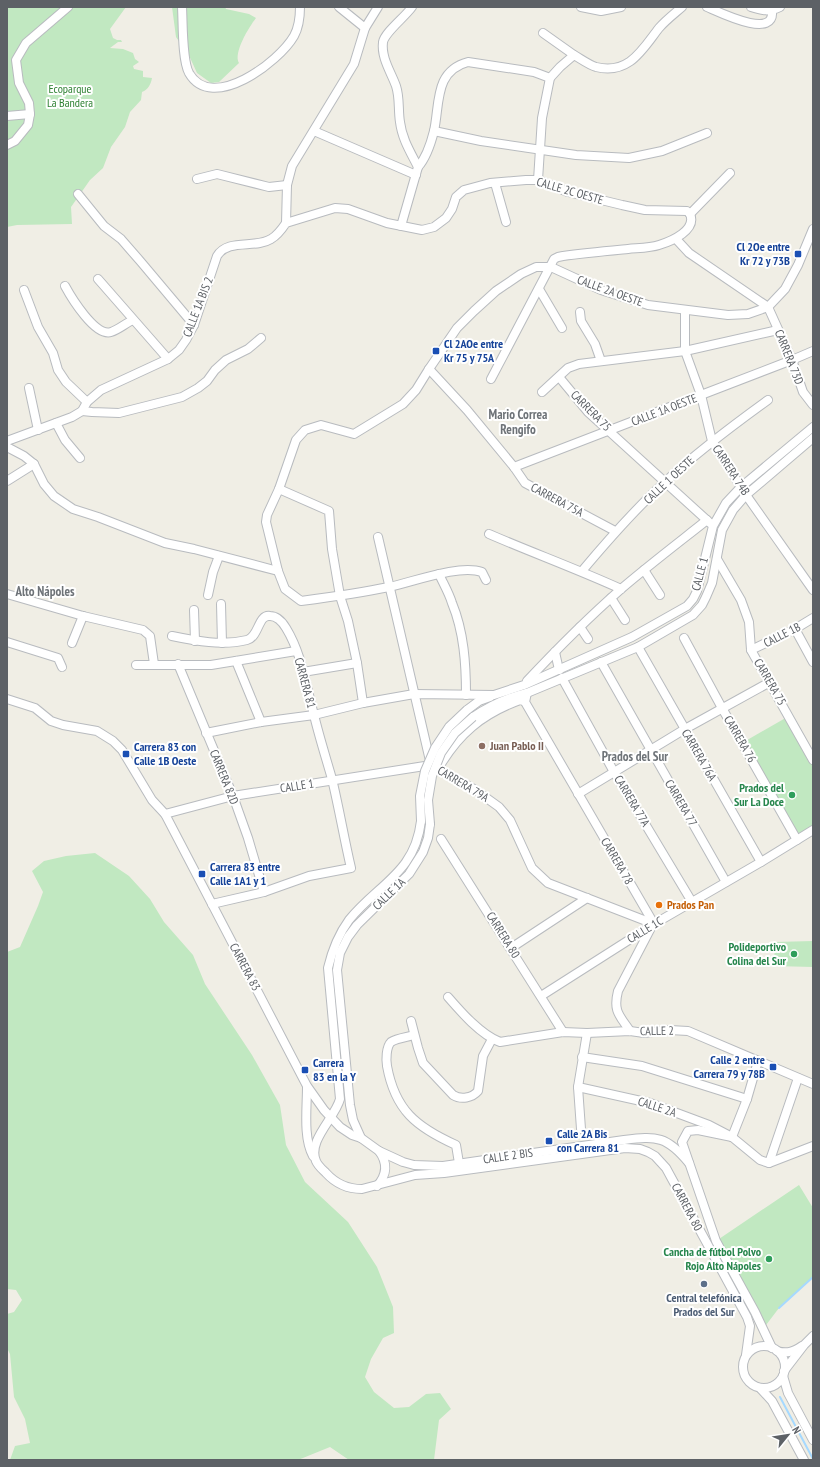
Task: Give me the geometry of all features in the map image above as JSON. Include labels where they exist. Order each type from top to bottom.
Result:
[{"type":"street","points":[[7,145],[15,141],[28,125],[30,114],[29,103],[19,83],[16,60],[26,43],[68,7]]},
{"type":"street","points":[[182,7],[186,64],[189,74],[197,83],[209,87],[220,87],[232,85],[246,79],[270,63],[294,37],[300,21],[300,7]]},
{"type":"street","points":[[339,7],[365,28]]},
{"type":"street","points":[[286,223],[287,185],[292,166],[314,131],[330,101],[354,64],[365,28],[378,7]]},
{"type":"street","points":[[412,7],[388,33],[383,41],[384,56],[396,85],[399,101],[400,122],[404,138],[417,171]]},
{"type":"street","points":[[580,7],[601,11],[621,7]]},
{"type":"street","points":[[543,33],[574,55],[595,66],[611,68],[624,65],[637,56],[660,27],[682,7]]},
{"type":"street","points":[[707,7],[755,24],[769,22],[776,9]]},
{"type":"street","points":[[752,7],[764,11],[776,9]]},
{"type":"street","points":[[538,180],[542,118],[550,78],[574,55]]},
{"type":"street","points":[[401,226],[417,171],[423,162],[434,131],[441,86],[452,68],[468,62],[534,72],[550,78]]},
{"type":"street","points":[[7,116],[30,114]]},
{"type":"street","points":[[314,131],[417,171]]},
{"type":"street","points":[[434,131],[481,141],[576,155],[629,158],[662,151],[707,133]]},
{"type":"street","points":[[491,379],[554,259],[558,257],[658,246],[676,239],[691,224],[692,218],[690,214],[730,173]]},
{"type":"street","points":[[197,179],[217,174],[269,187],[287,185]]},
{"type":"street","name":"CALLE 2C OESTE","points":[[286,223],[335,208],[348,209],[387,223],[422,230],[434,227],[446,218],[452,209],[456,197],[464,190],[490,183],[538,180],[568,192],[622,205],[645,210],[686,212],[690,214]]},
{"type":"street","points":[[495,183],[506,222]]},
{"type":"street","points":[[78,194],[104,226],[121,239],[142,262],[194,325]]},
{"type":"street","name":"CALLE 1A BIS 2","points":[[86,402],[110,385],[168,359],[182,345],[194,325],[217,256],[221,250],[227,247],[257,244],[271,240],[280,232],[286,223]]},
{"type":"street","name":"CALLE 2A OESTE","points":[[551,267],[601,290],[648,305],[728,315],[748,314],[768,307],[785,289],[798,265],[813,229]]},
{"type":"street","points":[[676,239],[689,253],[768,307]]},
{"type":"street","points":[[486,580],[482,572],[453,571],[389,587],[302,601],[285,589],[278,571],[266,522],[267,515],[279,489],[296,440],[306,430],[321,425],[354,434],[403,404],[416,390],[457,328],[474,311],[496,292],[521,274],[536,268],[551,267]]},
{"type":"street","points":[[98,279],[168,359]]},
{"type":"street","points":[[65,286],[76,305],[100,331],[105,333],[111,332],[133,320]]},
{"type":"street","points":[[539,289],[562,328]]},
{"type":"street","points":[[7,441],[72,418],[82,411],[86,402],[66,382],[58,370],[52,353],[38,327],[24,290]]},
{"type":"street","name":"CARRERA 73D","points":[[768,307],[792,360],[803,392],[813,405]]},
{"type":"street","name":"CARRERA 74B","points":[[685,310],[685,351],[701,396],[712,441],[741,487],[813,590]]},
{"type":"street","points":[[580,312],[581,321],[595,344],[601,361]]},
{"type":"street","points":[[542,392],[568,368],[579,364],[685,351],[778,330]]},
{"type":"street","points":[[82,411],[119,413],[182,397],[207,381],[215,370],[226,360],[248,349],[261,338]]},
{"type":"street","name":"CALLE 1A OESTE","points":[[514,467],[701,396],[813,351]]},
{"type":"street","name":"CARRERA 75A","points":[[429,369],[467,410],[514,467],[525,483],[615,531]]},
{"type":"street","name":"CARRERA 75","points":[[559,377],[588,412],[610,430],[664,482],[710,523]]},
{"type":"street","points":[[29,388],[38,430]]},
{"type":"street","name":"CALLE 1 OESTE","points":[[582,571],[615,531],[664,482],[712,441],[768,400]]},
{"type":"street","points":[[56,423],[65,440],[80,458]]},
{"type":"street","name":"CALLE 1","points":[[525,689],[555,652],[611,598],[644,570],[710,523],[741,487],[813,427]]},
{"type":"street","name":"CALLE 1","points":[[206,733],[261,722],[314,715],[363,703],[414,694],[494,695],[525,689],[562,678],[638,647],[693,615],[702,605],[712,583],[722,530],[733,510],[746,494],[813,438]]},
{"type":"street","points":[[7,447],[24,456],[34,464],[44,484],[54,496],[74,509],[165,543],[278,571]]},
{"type":"street","points":[[7,481],[34,464]]},
{"type":"street","points":[[279,489],[329,511],[332,549],[340,596],[348,621],[357,663],[363,703]]},
{"type":"street","name":"CALLE 1","points":[[525,689],[559,670],[632,637],[687,606],[697,591],[710,523]]},
{"type":"street","points":[[489,534],[540,556],[582,571],[621,589]]},
{"type":"street","name":"CARRERA 79A","points":[[378,537],[414,694],[434,767],[474,789],[499,807],[510,820],[532,868],[548,883],[654,924]]},
{"type":"street","points":[[208,595],[213,572],[219,556]]},
{"type":"street","name":"CARRERA 75","points":[[717,559],[741,600],[749,622],[751,650],[813,760]]},
{"type":"street","points":[[644,570],[660,595]]},
{"type":"street","points":[[439,574],[452,603],[461,633],[466,664],[466,695]]},
{"type":"street","points":[[7,594],[83,616],[144,630],[150,636],[154,664]]},
{"type":"street","points":[[611,598],[624,620]]},
{"type":"street","points":[[221,604],[222,642]]},
{"type":"street","points":[[194,610],[195,641]]},
{"type":"street","points":[[72,643],[83,616]]},
{"type":"street","name":"CARRERA 81","points":[[172,636],[203,642],[249,640],[255,635],[263,618],[271,616],[281,621],[287,629],[296,651],[332,780],[351,868],[309,876],[264,892]]},
{"type":"street","name":"CALLE 1B","points":[[751,650],[795,629],[813,618]]},
{"type":"street","points":[[580,627],[588,638]]},
{"type":"street","points":[[795,629],[813,662]]},
{"type":"street","name":"CARRERA 76","points":[[684,638],[797,840]]},
{"type":"street","points":[[7,642],[58,658],[62,667]]},
{"type":"street","name":"CARRERA 76A","points":[[638,647],[761,862]]},
{"type":"street","points":[[136,665],[211,665],[296,651]]},
{"type":"street","points":[[555,652],[559,670]]},
{"type":"street","points":[[236,661],[261,722]]},
{"type":"street","name":"CARRERA 77","points":[[600,662],[726,882]]},
{"type":"street","points":[[303,672],[357,663]]},
{"type":"street","name":"CARRERA 82D","points":[[178,664],[233,796],[248,838],[264,892]]},
{"type":"street","name":"CARRERA 77A","points":[[562,678],[614,772],[692,902]]},
{"type":"street","points":[[578,794],[685,729],[770,682]]},
{"type":"street","points":[[434,767],[446,756],[460,737],[478,721],[503,706],[520,700],[525,702],[525,689]]},
{"type":"street","name":"CALLE 1A","points":[[361,1138],[353,1120],[350,1105],[337,970],[340,953],[348,937],[357,925],[409,874],[423,852],[428,838],[430,824],[428,800],[432,776],[441,753],[455,733],[473,717],[490,706],[525,689]]},
{"type":"street","name":"CALLE 1A","points":[[316,1161],[315,1144],[338,1104],[340,1092],[328,968],[332,952],[340,932],[350,919],[403,867],[414,848],[419,835],[421,821],[420,796],[425,771],[434,748],[449,727],[467,710],[479,701],[494,695]]},
{"type":"street","name":"CARRERA 83","points":[[7,699],[35,708],[51,721],[97,731],[113,741],[122,750],[152,800],[166,814],[307,1086],[331,1117]]},
{"type":"street","name":"CARRERA 78","points":[[525,702],[654,924]]},
{"type":"street","name":"CALLE 1","points":[[166,814],[233,796],[332,780],[434,767]]},
{"type":"street","name":"CALLE 1C","points":[[541,996],[654,924],[813,830]]},
{"type":"street","name":"CARRERA 80","points":[[441,839],[563,1032]]},
{"type":"street","points":[[212,904],[264,892]]},
{"type":"street","points":[[511,948],[587,898]]},
{"type":"street","points":[[630,1031],[617,1013],[615,1003],[618,991],[654,924]]},
{"type":"street","points":[[411,1021],[423,1063],[453,1095],[458,1098],[463,1098],[475,1095],[478,1091],[483,1056],[492,1039],[462,1013],[448,997]]},
{"type":"street","name":"CALLE 2","points":[[492,1039],[500,1042],[563,1032],[587,1033],[630,1031],[644,1033],[670,1030],[688,1031],[813,1084]]},
{"type":"street","points":[[581,1129],[578,1087],[587,1033]]},
{"type":"street","points":[[414,1034],[393,1041],[388,1046],[386,1060],[390,1083],[400,1105],[409,1116],[434,1134],[456,1145],[459,1163]]},
{"type":"street","points":[[582,1057],[642,1066],[747,1099]]},
{"type":"street","points":[[732,1137],[747,1099],[758,1061]]},
{"type":"street","points":[[770,1163],[798,1078]]},
{"type":"street","name":"CALLE 2 BIS","points":[[307,1086],[307,1139],[310,1151],[316,1161],[333,1180],[354,1189],[377,1186],[414,1175],[444,1173],[625,1148]]},
{"type":"street","name":"CALLE 2A","points":[[578,1087],[650,1102],[709,1125],[732,1137],[760,1160],[770,1163]]},
{"type":"street","name":"CALLE 2 BIS","points":[[331,1117],[340,1127],[352,1135],[361,1138],[380,1151],[402,1162],[414,1165],[442,1166],[648,1138],[660,1139],[673,1145],[688,1163]]},
{"type":"street","name":"CALLE 2A","points":[[688,1163],[682,1142],[688,1131],[698,1130],[732,1137]]},
{"type":"street","points":[[770,1163],[813,1146]]},
{"type":"street","name":"CARRERA 80","points":[[625,1148],[640,1149],[648,1152],[660,1162],[670,1175],[747,1317],[750,1326],[743,1366],[746,1378],[754,1386],[760,1388],[772,1401],[804,1460]]},
{"type":"street","points":[[377,1186],[386,1169],[383,1156],[380,1151]]},
{"type":"street","name":"CARRERA 80","points":[[688,1163],[716,1241],[775,1349],[783,1360],[788,1393],[813,1440]]},
{"type":"street","points":[[760,1388],[776,1385],[804,1345],[813,1336]]},
{"type":"street","points":[[746,1355],[750,1351],[761,1346],[775,1349],[784,1353],[790,1352],[804,1345]]},
{"type":"green space","name":"Ecoparque La Bandera","points":[[7,7],[126,7],[110,29],[113,38],[121,40],[122,42],[118,42],[110,48],[123,49],[133,53],[135,59],[139,62],[133,66],[134,69],[143,71],[143,77],[152,78],[149,86],[142,92],[141,100],[130,112],[125,127],[111,147],[103,168],[90,180],[71,207],[72,224],[17,225],[7,227]]},
{"type":"green space","points":[[172,7],[225,7],[226,9],[249,14],[256,18],[240,47],[238,53],[239,63],[219,82],[211,83],[197,73],[187,51],[176,37]]},
{"type":"green space","name":"Prados del Sur La Doce","points":[[789,716],[813,760],[813,830],[797,840],[742,743]]},
{"type":"green space","points":[[95,853],[129,876],[150,899],[164,922],[193,955],[205,984],[252,1055],[280,1105],[286,1145],[305,1182],[348,1222],[377,1267],[393,1307],[394,1333],[383,1338],[371,1359],[365,1377],[374,1392],[394,1408],[409,1407],[426,1394],[440,1393],[451,1409],[439,1420],[434,1460],[349,1460],[330,1447],[298,1460],[10,1460],[15,1446],[30,1443],[25,1419],[14,1397],[10,1354],[7,1348],[7,1314],[14,1312],[22,1300],[16,1290],[7,1289],[7,952],[20,947],[43,892],[32,871],[44,861],[66,856]]},
{"type":"green space","name":"Polideportivo Colina del Sur","points":[[813,941],[813,967],[774,966],[775,942]]},
{"type":"green space","name":"Cancha de fútbol Polvo Rojo Alto Nápoles","points":[[799,1185],[813,1208],[813,1277],[779,1308],[763,1329],[716,1241]]},
{"type":"waterway","points":[[779,1308],[813,1277]]},
{"type":"waterway","points":[[780,1397],[813,1459]]},
{"type":"place","name":"Cl 2Oe entre Kr 72 y 73B","points":[[798,254]]},
{"type":"place","name":"Cl 2AOe entre Kr 75 y 75A","points":[[436,351]]},
{"type":"place","name":"Juan Pablo II","points":[[482,746]]},
{"type":"place","name":"Carrera 83 con Calle 1B Oeste","points":[[126,754]]},
{"type":"place","name":"Prados del Sur La Doce","points":[[792,795]]},
{"type":"place","name":"Carrera 83 entre Calle 1A1 y 1","points":[[202,874]]},
{"type":"place","name":"Prados Pan","points":[[659,905]]},
{"type":"place","name":"Polideportivo Colina del Sur","points":[[794,954]]},
{"type":"place","name":"Calle 2 entre Carrera 79 y 78B","points":[[773,1067]]},
{"type":"place","name":"Carrera 83 en la Y","points":[[305,1070]]},
{"type":"place","name":"Calle 2A Bis con Carrera 81","points":[[549,1141]]},
{"type":"place","name":"Cancha de fútbol Polvo Rojo Alto Nápoles","points":[[769,1259]]},
{"type":"place","name":"Central telefónica Prados del Sur","points":[[704,1284]]},
{"type":"district","name":"Mario Correa Rengifo","points":[[518,422]]},
{"type":"district","name":"Alto Nápoles","points":[[45,591]]},
{"type":"district","name":"Prados del Sur","points":[[635,756]]}]
